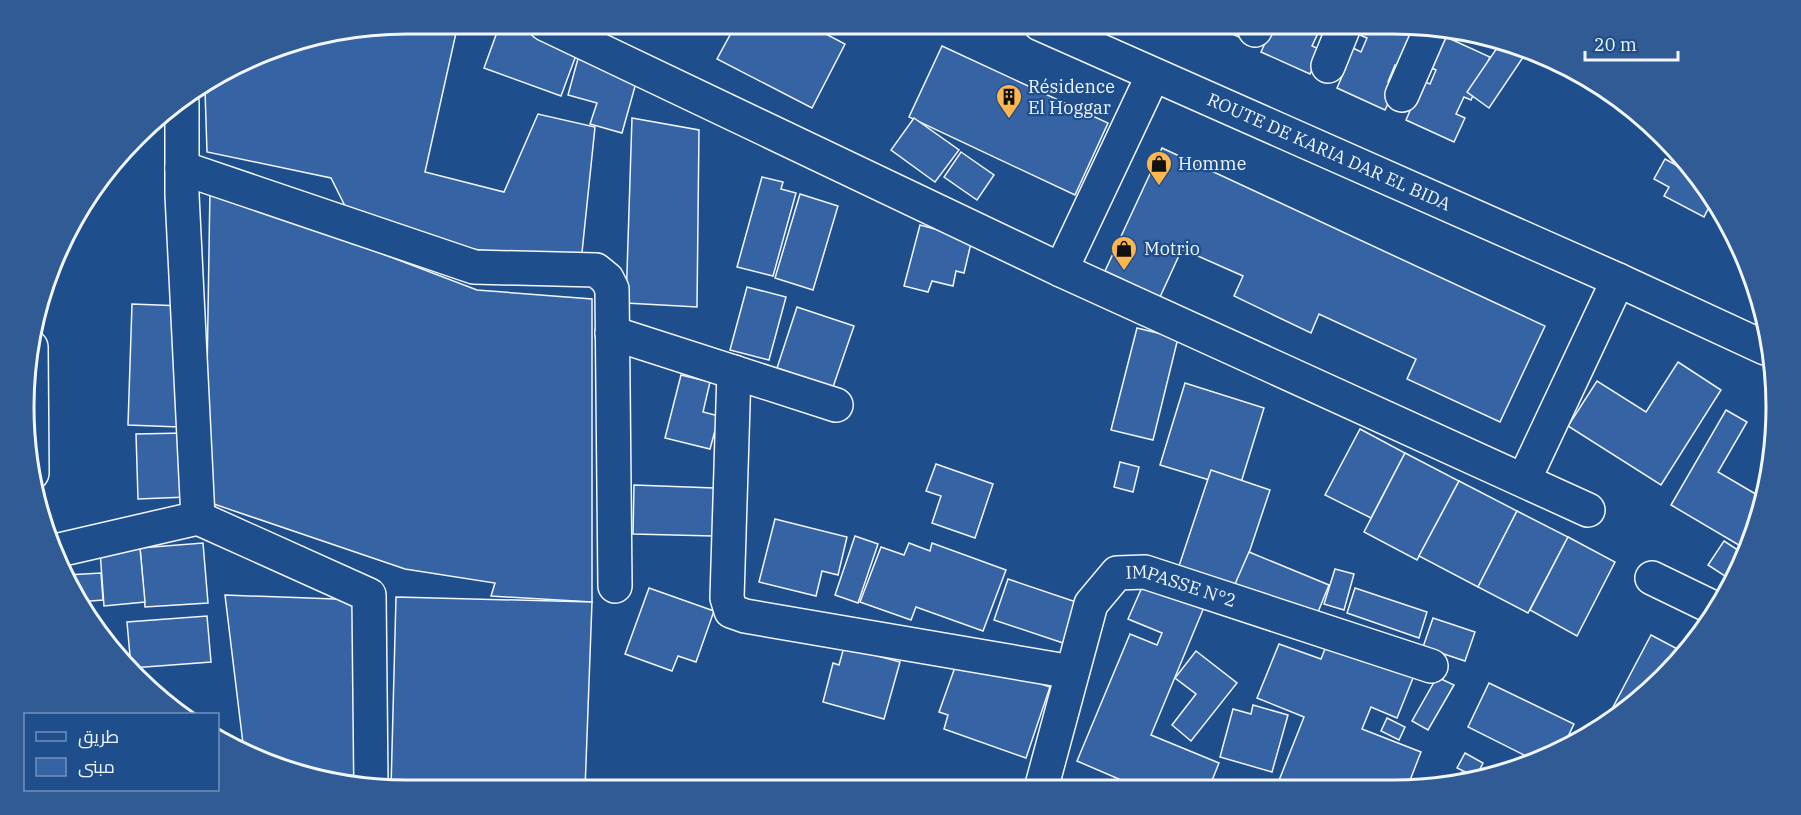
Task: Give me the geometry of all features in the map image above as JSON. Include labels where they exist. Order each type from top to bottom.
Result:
[{"type":"street","points":[[565,34],[1061,270],[1588,510]]},
{"type":"street","name":"ROUTE DE KARIA DAR EL BIDA","points":[[1071,34],[1153,75],[1618,280],[1761,346]]},
{"type":"street","points":[[1328,66],[1341,34]]},
{"type":"street","points":[[1402,95],[1428,36]]},
{"type":"street","points":[[1061,270],[1153,75]]},
{"type":"street","points":[[182,110],[182,168],[198,518]]},
{"type":"street","points":[[182,168],[474,267],[596,270],[607,279],[612,289],[615,586]]},
{"type":"street","points":[[1524,480],[1618,280]]},
{"type":"street","points":[[612,333],[836,405]]},
{"type":"street","points":[[734,372],[727,598],[731,610],[745,616],[1072,672]]},
{"type":"street","points":[[63,549],[198,518],[369,595],[371,778]]},
{"type":"street","name":"IMPASSE N°2","points":[[1043,780],[1090,604],[1117,573],[1145,572],[1431,666]]},
{"type":"street","points":[[1652,578],[1710,606]]},
{"type":"building","points":[[456,34],[425,172],[504,192],[538,114],[595,127],[581,262],[422,243],[350,216],[331,178],[207,152],[205,94],[243,73],[288,54],[335,42],[383,35]]},
{"type":"building","points":[[496,34],[530,34],[578,50],[561,96],[484,68]]},
{"type":"building","points":[[731,34],[826,34],[845,44],[812,108],[717,59]]},
{"type":"building","points":[[1269,34],[1318,34],[1312,46],[1321,50],[1310,74],[1261,52]]},
{"type":"building","points":[[1360,35],[1416,35],[1402,68],[1395,65],[1388,82],[1396,86],[1385,110],[1337,88],[1346,67],[1341,64],[1349,46],[1361,52],[1367,38]]},
{"type":"building","points":[[1443,38],[1452,40],[1490,57],[1471,100],[1464,97],[1456,114],[1465,118],[1454,142],[1406,120],[1415,99],[1418,79],[1430,84],[1436,70],[1429,67]]},
{"type":"building","name":"Résidence El Hoggar","points":[[942,46],[1108,123],[1075,195],[909,117]]},
{"type":"building","points":[[1496,49],[1523,58],[1489,108],[1467,92]]},
{"type":"building","points":[[579,55],[639,72],[622,133],[590,124],[597,103],[568,95]]},
{"type":"building","points":[[632,118],[699,130],[697,307],[626,303]]},
{"type":"building","points":[[914,118],[959,150],[935,182],[891,150]]},
{"type":"building","points":[[1162,148],[1545,326],[1500,422],[1407,379],[1416,359],[1319,314],[1311,333],[1234,296],[1243,276],[1182,249],[1160,297],[1105,271]]},
{"type":"building","points":[[961,152],[994,175],[977,200],[944,177]]},
{"type":"building","points":[[1665,159],[1677,166],[1709,208],[1704,217],[1664,196],[1669,187],[1654,179]]},
{"type":"building","points":[[762,177],[783,182],[781,189],[796,193],[773,276],[737,267]]},
{"type":"building","points":[[210,188],[477,290],[592,299],[592,602],[491,596],[495,583],[405,569],[205,501]]},
{"type":"building","points":[[800,194],[838,206],[813,290],[775,278]]},
{"type":"building","points":[[920,225],[972,239],[964,273],[956,271],[953,286],[932,281],[928,292],[904,286]]},
{"type":"building","points":[[747,287],[786,297],[769,360],[730,350]]},
{"type":"building","points":[[132,304],[183,306],[179,427],[128,425]]},
{"type":"building","points":[[797,307],[854,326],[833,387],[777,368]]},
{"type":"building","points":[[1137,328],[1178,338],[1153,440],[1111,430]]},
{"type":"building","points":[[1678,362],[1721,390],[1661,485],[1568,426],[1597,381],[1646,412]]},
{"type":"building","points":[[681,375],[710,382],[703,412],[719,416],[710,449],[665,438]]},
{"type":"building","points":[[1185,383],[1264,408],[1239,489],[1160,465]]},
{"type":"building","points":[[1726,410],[1747,422],[1718,472],[1756,494],[1740,546],[1671,505]]},
{"type":"building","points":[[1360,429],[1405,453],[1371,518],[1325,495]]},
{"type":"building","points":[[184,433],[187,497],[138,499],[136,434]]},
{"type":"building","points":[[1405,453],[1459,481],[1417,560],[1364,532]]},
{"type":"building","points":[[1120,462],[1139,467],[1133,492],[1114,487]]},
{"type":"building","points":[[936,464],[993,484],[975,538],[932,523],[941,496],[926,491]]},
{"type":"building","points":[[1211,470],[1270,490],[1237,589],[1178,569]]},
{"type":"building","points":[[1459,481],[1517,511],[1478,587],[1419,556]]},
{"type":"building","points":[[634,485],[714,488],[713,536],[633,534]]},
{"type":"building","points":[[1517,511],[1568,537],[1528,613],[1478,587]]},
{"type":"building","points":[[775,519],[847,537],[838,575],[822,571],[816,596],[759,582]]},
{"type":"building","points":[[855,536],[878,544],[858,603],[835,595]]},
{"type":"building","points":[[1568,537],[1615,562],[1577,636],[1530,610]]},
{"type":"building","points":[[1724,541],[1738,550],[1726,577],[1708,565]]},
{"type":"building","points":[[203,543],[208,603],[145,607],[140,548]]},
{"type":"building","points":[[909,543],[930,551],[932,543],[1006,570],[983,631],[916,607],[911,620],[860,602],[881,547],[904,555]]},
{"type":"building","points":[[140,548],[145,602],[104,606],[100,551]]},
{"type":"building","points":[[1249,552],[1329,585],[1316,617],[1235,584]]},
{"type":"building","points":[[1335,569],[1354,574],[1344,610],[1324,604]]},
{"type":"building","points":[[101,573],[103,600],[88,601],[74,575]]},
{"type":"building","points":[[1147,576],[1207,600],[1151,735],[1219,763],[1212,780],[1121,780],[1077,761],[1130,634],[1157,645],[1162,633],[1128,619]]},
{"type":"building","points":[[1008,579],[1076,602],[1063,643],[994,620]]},
{"type":"building","points":[[649,588],[714,611],[696,662],[678,656],[672,671],[625,654]]},
{"type":"building","points":[[1355,588],[1427,612],[1419,638],[1347,613]]},
{"type":"building","points":[[225,595],[362,600],[358,777],[311,768],[243,742]]},
{"type":"building","points":[[396,597],[592,602],[585,780],[391,780]]},
{"type":"building","points":[[207,616],[211,662],[141,667],[130,656],[127,622]]},
{"type":"building","points":[[1433,618],[1475,632],[1465,661],[1423,647]]},
{"type":"building","points":[[1651,635],[1677,649],[1639,688],[1612,709]]},
{"type":"building","points":[[1329,639],[1415,673],[1397,718],[1371,707],[1362,729],[1421,752],[1410,780],[1279,780],[1304,717],[1257,698],[1279,644],[1321,659]]},
{"type":"building","points":[[844,647],[900,662],[884,719],[823,702],[833,663],[839,665]]},
{"type":"building","points":[[1196,651],[1237,683],[1191,741],[1172,725],[1196,694],[1175,678]]},
{"type":"building","points":[[959,656],[1050,687],[1026,758],[944,729],[948,715],[939,712]]},
{"type":"building","points":[[1437,677],[1454,685],[1428,730],[1412,721]]},
{"type":"building","points":[[1489,683],[1574,724],[1568,737],[1526,756],[1468,727]]},
{"type":"building","points":[[1253,705],[1288,715],[1272,772],[1220,757],[1233,709],[1251,714]]},
{"type":"building","points":[[1387,718],[1405,727],[1399,740],[1381,731]]},
{"type":"building","points":[[1465,753],[1483,763],[1479,770],[1467,773],[1457,768]]},
{"type":"place","name":"Résidence El Hoggar","points":[[1009,120]]},
{"type":"place","name":"Homme","points":[[1159,187]]},
{"type":"place","name":"Motrio","points":[[1124,272]]}]
